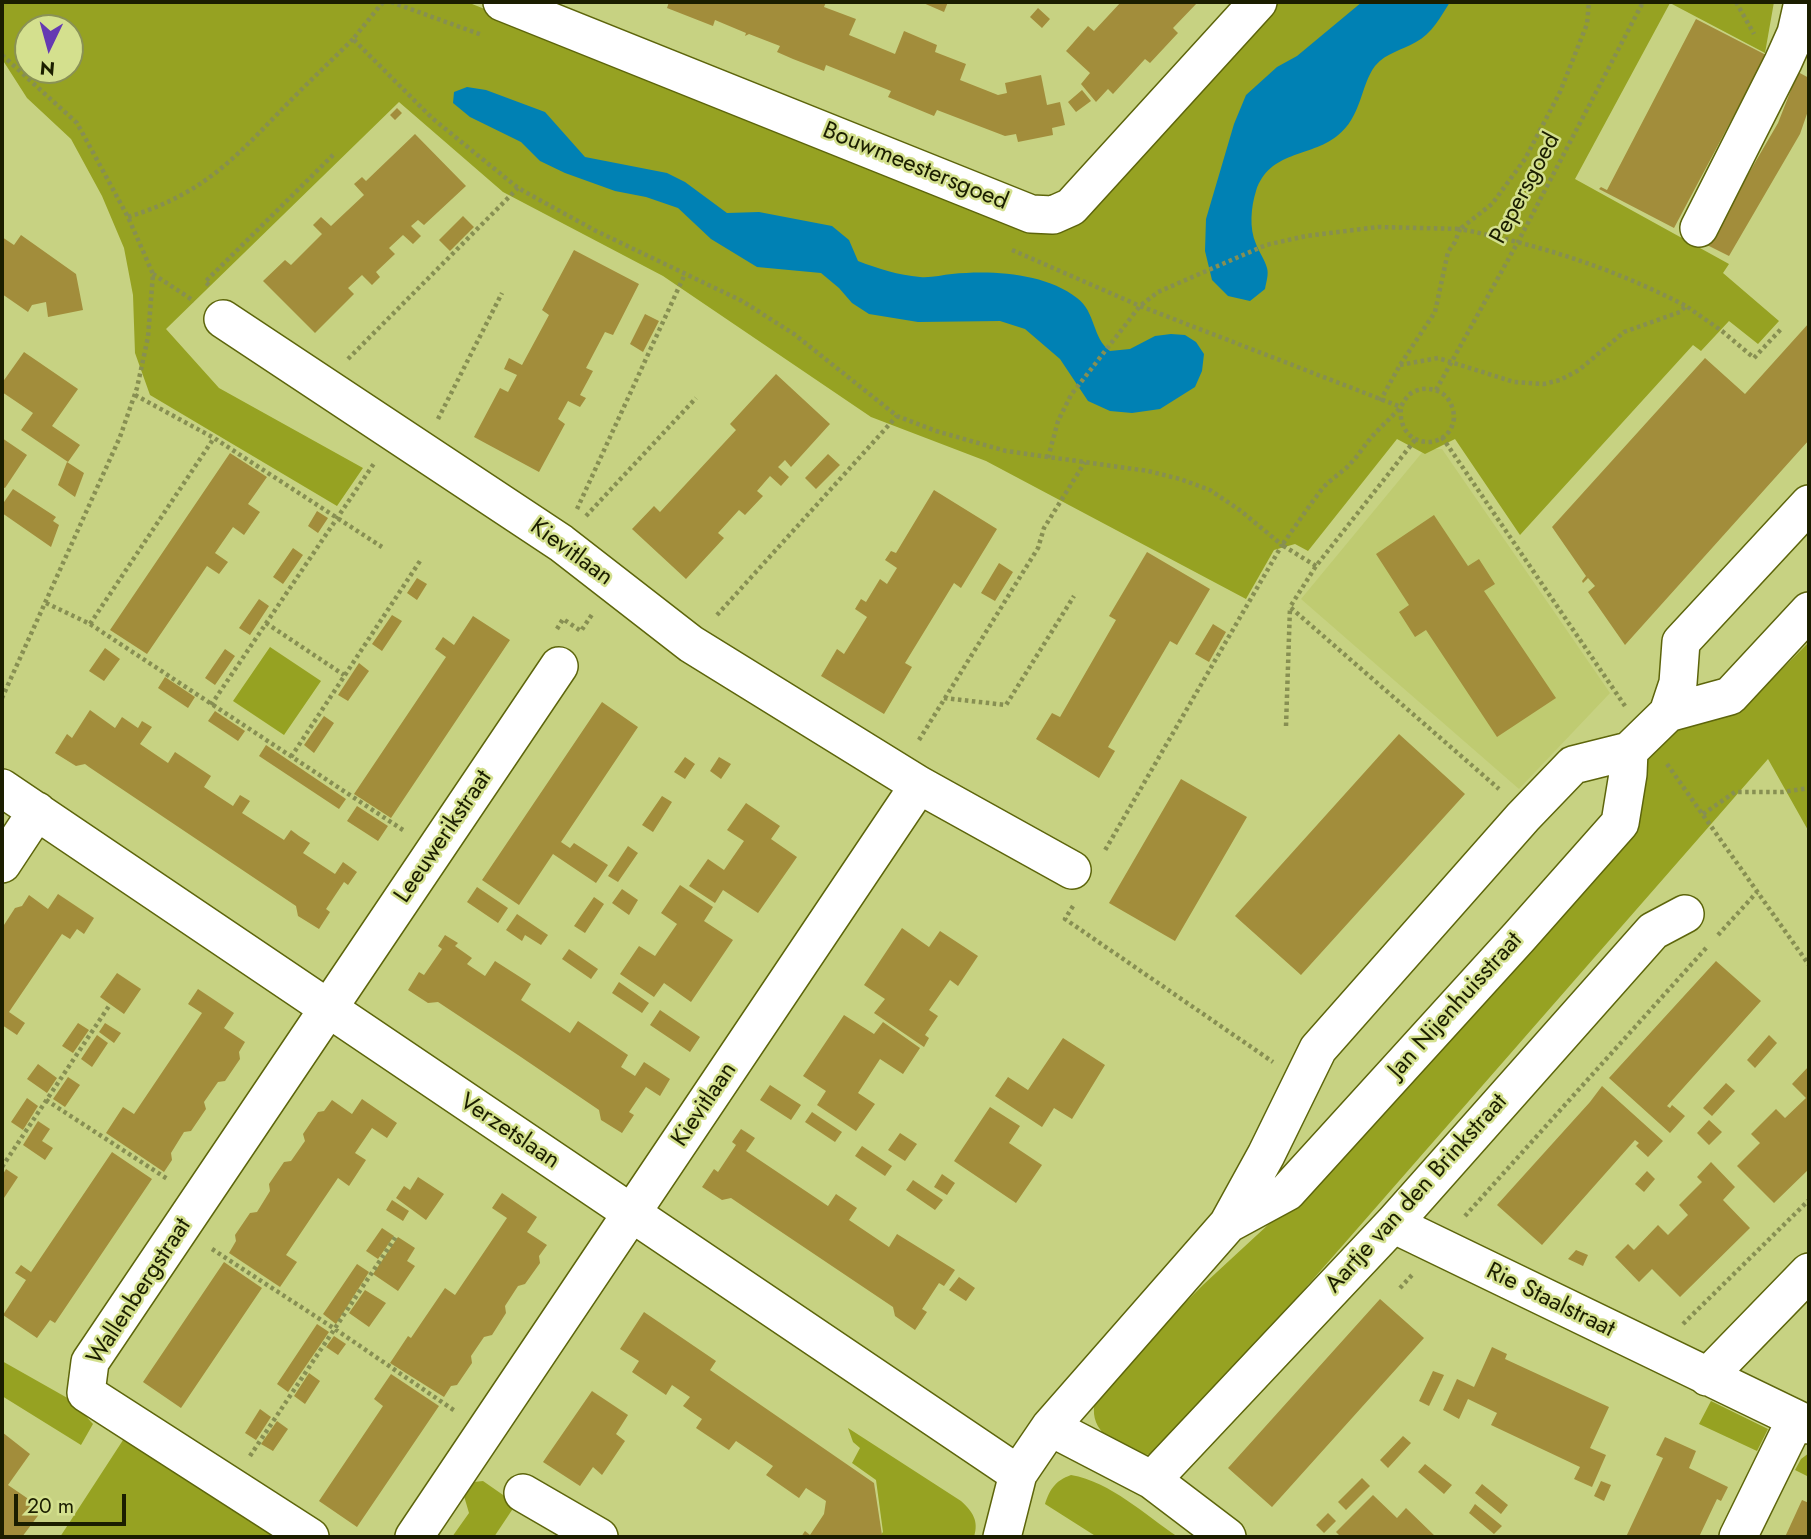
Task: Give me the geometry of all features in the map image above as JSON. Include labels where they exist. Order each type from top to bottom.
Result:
[{"type":"street","name":"Bouwmeestersgoed","points":[[502,2],[1031,214],[1053,215],[1071,208],[1258,2]]},
{"type":"street","points":[[1699,228],[1783,62],[1806,2]]},
{"type":"street","name":"Kievitlaan","points":[[223,320],[561,543],[691,644],[909,779],[1080,875]]},
{"type":"street","name":"Jan Nijenhuisstraat","points":[[1228,1224],[1287,1192],[1620,823],[1648,732],[1678,683],[1681,642],[1809,504]]},
{"type":"street","name":"Jan Nijenhuisstraat","points":[[1002,1537],[1018,1474],[1050,1427],[1228,1224],[1266,1155],[1318,1049],[1523,817],[1573,765],[1730,696],[1809,611]]},
{"type":"street","name":"Leeuwerikstraat","points":[[328,1009],[435,850],[556,650]]},
{"type":"street","name":"Kievitlaan","points":[[632,1215],[909,779]]},
{"type":"street","name":"Verzetslaan","points":[[2,789],[1018,1474]]},
{"type":"street","points":[[2,864],[37,811]]},
{"type":"street","name":"Aartje van den Brinkstraat","points":[[1152,1480],[1393,1224],[1653,931],[1685,914]]},
{"type":"street","name":"Wallenbergstraat","points":[[310,1537],[86,1393],[90,1362],[328,1009]]},
{"type":"street","points":[[414,1537],[632,1215]]},
{"type":"street","name":"Rie Staalstraat","points":[[1393,1224],[1803,1422]]},
{"type":"street","points":[[1707,1377],[1809,1272]]},
{"type":"street","points":[[1738,1537],[1803,1422]]},
{"type":"street","points":[[1050,1427],[1152,1480],[1227,1537]]},
{"type":"street","points":[[523,1493],[599,1537]]},
{"type":"path","points":[[128,217],[171,201],[216,174],[249,146],[353,39],[383,2]]},
{"type":"path","points":[[1380,401],[1435,312],[1448,252],[1460,229],[1492,204],[1525,159],[1560,92],[1587,24],[1589,2]]},
{"type":"path","name":"Pepersgoed","points":[[1436,390],[1519,240],[1643,2]]},
{"type":"path","points":[[353,39],[432,118],[518,188],[596,231],[742,301],[794,334],[897,415],[936,431],[1006,451],[1147,471],[1180,479],[1210,490],[1241,511],[1282,545],[1316,566]]},
{"type":"path","points":[[2,55],[77,123],[128,217],[153,274],[148,337],[135,395],[120,437],[2,698]]},
{"type":"path","points":[[153,274],[223,320],[236,303],[205,282],[335,153]]},
{"type":"path","points":[[323,384],[518,188]]},
{"type":"path","points":[[1048,458],[1058,421],[1071,395],[1140,306],[1158,292],[1266,245],[1306,236],[1378,228],[1460,229],[1519,240],[1617,273],[1686,306],[1754,358],[1782,328]]},
{"type":"path","points":[[561,543],[685,274]]},
{"type":"path","points":[[211,705],[338,517],[409,442],[502,293]]},
{"type":"path","points":[[1400,365],[1438,358],[1514,382],[1544,384],[1560,380],[1579,370],[1624,332],[1680,312],[1686,306]]},
{"type":"path","points":[[1426,388],[1436,390],[1446,396],[1452,406],[1454,418],[1450,429],[1442,438],[1432,442],[1415,440],[1403,428],[1399,418],[1401,407],[1406,397],[1415,391],[1426,388]]},
{"type":"path","points":[[135,395],[214,438],[382,547]]},
{"type":"path","points":[[561,543],[695,398]]},
{"type":"path","points":[[1300,1085],[1270,1060],[1065,919],[1080,875],[1282,545],[1324,487],[1350,464],[1371,437],[1401,407]]},
{"type":"path","points":[[691,644],[897,415]]},
{"type":"path","points":[[90,624],[214,438]]},
{"type":"path","points":[[1442,438],[1615,693]]},
{"type":"path","points":[[1286,726],[1290,607],[1316,566],[1415,440]]},
{"type":"path","points":[[909,779],[944,698],[1038,548],[1044,528],[1085,462]]},
{"type":"path","points":[[290,757],[420,561]]},
{"type":"path","points":[[556,650],[563,619],[581,631],[613,584]]},
{"type":"path","points":[[944,698],[1006,705],[1074,596]]},
{"type":"path","points":[[46,603],[90,624],[435,850]]},
{"type":"path","points":[[1290,607],[1499,790],[1523,817]]},
{"type":"path","points":[[266,623],[344,675]]},
{"type":"path","points":[[305,649],[309,642]]},
{"type":"path","points":[[1648,732],[1809,965]]},
{"type":"path","points":[[1703,814],[1735,792],[1783,792],[1809,788]]},
{"type":"path","points":[[1400,1288],[1758,892]]},
{"type":"path","points":[[2,1167],[109,1006]]},
{"type":"path","points":[[46,1100],[335,1329],[485,1432]]},
{"type":"path","points":[[1655,1352],[1809,1200]]},
{"type":"path","points":[[231,1486],[397,1235]]},
{"type":"shaded area","points":[[2,2],[467,2],[1051,233],[1270,2],[1774,2],[1765,53],[1670,3],[1575,179],[1729,264],[1723,273],[1779,321],[1758,344],[1729,321],[1701,351],[1693,345],[1520,535],[1455,439],[1425,454],[1397,439],[1308,551],[1295,544],[1274,550],[1246,599],[986,461],[871,417],[663,276],[503,192],[399,102],[166,329],[219,388],[363,468],[337,506],[150,395],[135,353],[133,295],[124,248],[102,196],[71,139],[27,98],[18,84],[84,84],[84,14],[14,14],[14,78],[2,59]]},
{"type":"shaded area","points":[[1425,449],[1442,449],[1610,693],[1519,789],[1301,599]]},
{"type":"shaded area","points":[[1809,642],[1809,832],[1768,759],[1162,1452],[1139,1454],[1106,1436],[1100,1430],[1094,1414],[1094,1405],[1102,1385],[1204,1284],[1310,1186],[1630,833],[1645,761],[1689,717],[1746,705]]},
{"type":"shaded area","points":[[270,647],[321,681],[284,735],[233,701]]},
{"type":"shaded area","points":[[2,1361],[71,1400],[93,1424],[81,1445],[2,1396]]},
{"type":"shaded area","points":[[1711,1401],[1768,1429],[1757,1451],[1699,1424]]},
{"type":"shaded area","points":[[848,1428],[961,1501],[974,1517],[974,1537],[879,1537],[883,1532],[876,1480],[852,1463],[860,1448],[853,1442]]},
{"type":"shaded area","points":[[125,1437],[279,1537],[60,1537]]},
{"type":"shaded area","points":[[1809,1453],[1809,1477],[1795,1470],[1801,1459]]},
{"type":"shaded area","points":[[1071,1475],[1114,1492],[1178,1537],[1097,1537],[1045,1504],[1054,1486]]},
{"type":"shaded area","points":[[483,1481],[516,1504],[494,1537],[452,1537],[469,1513],[464,1496],[474,1482]]},
{"type":"water","points":[[1362,2],[1450,2],[1427,34],[1375,66],[1356,111],[1337,136],[1280,161],[1262,178],[1254,197],[1252,224],[1257,247],[1268,270],[1265,289],[1250,301],[1228,296],[1212,280],[1205,251],[1206,219],[1234,124],[1246,95],[1277,67],[1297,56]]},
{"type":"water","points":[[467,87],[486,90],[545,112],[585,157],[667,173],[685,182],[727,213],[759,212],[832,226],[849,240],[858,261],[873,267],[920,277],[1001,273],[1050,283],[1083,304],[1104,346],[1110,351],[1130,349],[1155,336],[1185,335],[1196,342],[1204,354],[1202,371],[1195,387],[1160,409],[1132,413],[1110,411],[1088,401],[1060,359],[1025,329],[1000,321],[918,322],[869,314],[852,303],[821,273],[757,267],[711,239],[678,208],[646,197],[615,191],[540,161],[521,142],[470,117],[453,103],[454,92]]},
{"type":"building","points":[[669,2],[826,2],[824,7],[856,19],[849,35],[895,54],[904,31],[937,45],[935,52],[966,64],[960,80],[998,95],[1007,93],[1005,83],[1041,75],[1047,105],[1060,102],[1065,125],[1052,128],[1053,135],[1018,142],[1016,134],[1005,136],[937,110],[934,116],[888,97],[891,91],[826,65],[824,71],[777,52],[780,46],[749,34],[745,36],[746,33],[715,20],[713,26],[667,8]]},
{"type":"building","points":[[921,2],[948,2],[944,12]]},
{"type":"building","points":[[1121,2],[1198,2],[1173,28],[1178,33],[1150,63],[1145,59],[1113,94],[1108,89],[1096,102],[1081,84],[1090,73],[1066,51],[1088,26],[1094,31]]},
{"type":"building","points":[[1038,8],[1050,19],[1042,28],[1030,17]]},
{"type":"building","points":[[1696,19],[1766,55],[1674,228],[1599,189],[1601,187],[1607,190]]},
{"type":"building","points":[[1798,72],[1809,78],[1809,108],[1800,134],[1729,256],[1707,245],[1778,123]]},
{"type":"building","points":[[1082,90],[1091,101],[1076,112],[1068,102]]},
{"type":"building","points":[[397,108],[402,113],[395,120],[390,115]]},
{"type":"building","points":[[415,134],[466,186],[424,225],[418,220],[411,226],[421,236],[413,244],[403,235],[389,248],[395,254],[376,272],[380,277],[372,285],[362,275],[348,288],[354,294],[315,333],[263,281],[285,260],[291,265],[322,234],[313,225],[321,217],[331,226],[364,195],[354,184],[362,177],[366,181]]},
{"type":"building","points":[[463,216],[474,227],[450,251],[439,240]]},
{"type":"building","points":[[21,235],[76,274],[83,310],[48,317],[46,302],[32,305],[28,312],[2,294],[2,237],[14,245]]},
{"type":"building","points":[[574,250],[639,284],[613,335],[605,332],[586,368],[593,371],[580,395],[586,398],[580,407],[568,401],[558,419],[565,424],[539,472],[474,437],[500,388],[508,392],[517,375],[504,369],[509,358],[522,365],[549,315],[542,310]]},
{"type":"building","points":[[645,314],[659,321],[643,352],[630,344]]},
{"type":"building","points":[[1809,323],[1809,440],[1625,645],[1588,592],[1595,586],[1588,578],[1583,583],[1586,576],[1552,527],[1705,358],[1745,394]]},
{"type":"building","points":[[24,352],[78,389],[52,426],[80,445],[68,462],[21,430],[33,413],[2,392],[2,383]]},
{"type":"building","points":[[776,374],[830,424],[791,467],[785,460],[778,467],[789,477],[781,486],[770,476],[757,491],[763,496],[745,515],[739,510],[718,533],[724,538],[686,579],[632,529],[654,506],[660,512],[736,430],[730,424]]},
{"type":"building","points":[[2,438],[27,455],[5,488],[2,487]]},
{"type":"building","points":[[230,453],[267,477],[248,504],[260,512],[244,535],[233,527],[215,553],[228,562],[219,574],[207,566],[147,654],[110,630]]},
{"type":"building","points":[[828,454],[840,465],[816,489],[805,478]]},
{"type":"building","points":[[67,462],[84,473],[75,497],[58,485]]},
{"type":"building","points":[[13,489],[56,517],[53,521],[59,525],[51,547],[2,513],[2,505]]},
{"type":"building","points":[[934,490],[997,529],[961,588],[954,583],[905,663],[912,667],[884,714],[821,676],[837,649],[844,654],[867,617],[855,609],[861,599],[866,602],[880,579],[887,584],[897,568],[885,560],[891,551],[896,553]]},
{"type":"building","points":[[317,511],[328,518],[318,533],[308,526]]},
{"type":"building","points":[[1434,515],[1468,566],[1479,559],[1495,584],[1484,591],[1556,698],[1497,737],[1426,630],[1415,637],[1399,612],[1409,605],[1376,554]]},
{"type":"building","points":[[293,548],[303,555],[283,584],[273,577]]},
{"type":"building","points":[[1147,552],[1210,589],[1177,645],[1170,641],[1108,747],[1115,751],[1099,778],[1036,739],[1052,713],[1060,717],[1116,620],[1109,616]]},
{"type":"building","points":[[999,563],[1013,572],[995,601],[981,593]]},
{"type":"building","points":[[417,578],[427,584],[417,600],[407,593]]},
{"type":"building","points":[[259,599],[269,606],[250,635],[239,628]]},
{"type":"building","points":[[392,615],[402,621],[382,651],[372,644]]},
{"type":"building","points":[[473,616],[510,640],[391,818],[354,794],[446,657],[435,649],[443,637],[454,645]]},
{"type":"building","points":[[1213,624],[1226,632],[1209,662],[1195,654]]},
{"type":"building","points":[[105,648],[120,659],[104,681],[89,671]]},
{"type":"building","points":[[225,649],[235,656],[215,685],[205,678]]},
{"type":"building","points":[[359,663],[369,671],[348,701],[338,695]]},
{"type":"building","points":[[165,677],[195,697],[188,708],[158,688]]},
{"type":"building","points":[[602,702],[638,727],[561,842],[570,848],[574,843],[608,865],[596,883],[553,854],[519,905],[482,880]]},
{"type":"building","points":[[90,710],[115,728],[122,717],[138,728],[142,721],[152,727],[140,744],[168,763],[175,752],[211,776],[204,787],[233,806],[240,795],[250,801],[242,813],[284,840],[291,830],[310,843],[303,853],[335,874],[343,862],[357,872],[348,885],[344,882],[326,909],[330,912],[319,929],[298,916],[296,906],[85,764],[76,766],[55,753],[67,734],[72,738]]},
{"type":"building","points":[[215,711],[245,731],[238,741],[208,721]]},
{"type":"building","points":[[324,716],[334,723],[314,753],[304,745]]},
{"type":"building","points":[[1399,734],[1465,794],[1301,975],[1235,916]]},
{"type":"building","points":[[266,745],[346,799],[339,809],[259,756]]},
{"type":"building","points":[[685,757],[695,764],[685,779],[674,772]]},
{"type":"building","points":[[719,757],[731,764],[721,779],[710,771]]},
{"type":"building","points":[[1181,779],[1247,817],[1175,941],[1109,903]]},
{"type":"building","points":[[662,796],[672,802],[653,832],[642,825]]},
{"type":"building","points":[[746,803],[780,826],[771,839],[797,857],[758,913],[723,890],[715,903],[689,886],[708,859],[724,870],[744,841],[727,830]]},
{"type":"building","points":[[357,806],[388,826],[378,841],[347,821]]},
{"type":"building","points":[[628,846],[638,853],[618,882],[608,876]]},
{"type":"building","points":[[680,885],[713,907],[704,921],[733,940],[691,1002],[664,983],[654,997],[620,974],[639,946],[655,956],[677,924],[661,913]]},
{"type":"building","points":[[477,887],[508,908],[498,923],[467,902]]},
{"type":"building","points":[[622,889],[638,900],[629,915],[612,903]]},
{"type":"building","points":[[58,894],[94,918],[84,934],[77,929],[70,939],[62,934],[9,1012],[25,1023],[17,1035],[2,1025],[2,928],[15,908],[22,906],[29,895],[48,909]]},
{"type":"building","points":[[594,897],[604,904],[585,933],[574,926]]},
{"type":"building","points":[[517,914],[548,935],[541,945],[525,935],[522,941],[506,930]]},
{"type":"building","points":[[902,928],[929,947],[940,931],[978,956],[958,986],[950,980],[929,1010],[938,1016],[925,1035],[929,1038],[924,1047],[874,1013],[885,999],[864,985]]},
{"type":"building","points":[[445,935],[458,943],[455,946],[472,958],[467,964],[485,976],[495,961],[531,984],[521,1000],[570,1033],[578,1021],[628,1055],[621,1067],[635,1076],[644,1062],[670,1079],[660,1096],[646,1087],[629,1112],[634,1115],[622,1133],[601,1120],[599,1110],[518,1055],[438,1002],[428,1003],[408,990],[419,972],[424,975],[442,949],[438,946]]},
{"type":"building","points":[[569,949],[598,969],[591,979],[562,959]]},
{"type":"building","points":[[1716,961],[1761,1001],[1667,1106],[1670,1108],[1672,1105],[1685,1116],[1670,1133],[1609,1078]]},
{"type":"building","points":[[117,973],[141,989],[124,1014],[100,997]]},
{"type":"building","points":[[619,982],[649,1003],[642,1013],[612,993]]},
{"type":"building","points":[[198,989],[234,1013],[224,1028],[245,1042],[239,1052],[240,1059],[225,1081],[218,1082],[204,1102],[206,1109],[191,1131],[184,1132],[171,1153],[172,1160],[164,1172],[106,1133],[123,1107],[134,1114],[202,1013],[188,1004]]},
{"type":"building","points":[[660,1010],[700,1037],[690,1052],[650,1025]]},
{"type":"building","points":[[844,1015],[874,1034],[883,1022],[920,1048],[903,1074],[880,1059],[858,1093],[875,1104],[856,1131],[817,1105],[826,1091],[803,1076]]},
{"type":"building","points":[[78,1023],[89,1030],[73,1053],[62,1046]]},
{"type":"building","points":[[105,1023],[121,1033],[114,1043],[99,1032]]},
{"type":"building","points":[[97,1035],[108,1043],[92,1067],[81,1059]]},
{"type":"building","points":[[1769,1035],[1777,1043],[1755,1068],[1747,1060]]},
{"type":"building","points":[[1063,1038],[1105,1065],[1072,1119],[1054,1108],[1042,1127],[995,1096],[1008,1077],[1028,1090]]},
{"type":"building","points":[[38,1064],[57,1078],[47,1093],[27,1079]]},
{"type":"building","points":[[1809,1066],[1809,1169],[1774,1203],[1737,1166],[1760,1143],[1751,1134],[1776,1109],[1785,1118],[1806,1098],[1792,1084]]},
{"type":"building","points":[[68,1077],[80,1085],[65,1107],[53,1099]]},
{"type":"building","points":[[1726,1083],[1735,1091],[1712,1116],[1703,1108]]},
{"type":"building","points":[[770,1085],[801,1105],[791,1120],[760,1100]]},
{"type":"building","points":[[1602,1086],[1663,1141],[1648,1157],[1636,1146],[1639,1143],[1635,1140],[1542,1245],[1497,1205]]},
{"type":"building","points":[[27,1098],[38,1106],[23,1130],[11,1122]]},
{"type":"building","points":[[362,1099],[397,1123],[387,1138],[372,1128],[355,1153],[366,1160],[349,1186],[338,1178],[286,1255],[297,1262],[280,1287],[229,1253],[236,1241],[235,1235],[250,1213],[257,1212],[270,1191],[269,1184],[284,1162],[291,1161],[305,1141],[303,1134],[318,1112],[324,1111],[332,1100],[352,1114]]},
{"type":"building","points":[[990,1107],[1020,1126],[1009,1143],[1042,1165],[1016,1203],[954,1161]]},
{"type":"building","points":[[812,1112],[842,1132],[835,1142],[805,1122]]},
{"type":"building","points":[[1709,1120],[1722,1132],[1709,1145],[1697,1133]]},
{"type":"building","points":[[38,1121],[50,1129],[42,1141],[53,1148],[45,1160],[23,1145]]},
{"type":"building","points":[[741,1129],[755,1138],[746,1151],[828,1206],[836,1194],[857,1208],[849,1220],[889,1247],[897,1234],[955,1270],[944,1286],[939,1283],[922,1309],[927,1312],[915,1330],[895,1316],[893,1307],[731,1198],[722,1200],[702,1187],[714,1169],[718,1172],[736,1145],[732,1142]]},
{"type":"building","points":[[900,1133],[917,1144],[905,1161],[888,1150]]},
{"type":"building","points":[[862,1146],[892,1166],[885,1176],[855,1156]]},
{"type":"building","points":[[112,1152],[152,1179],[55,1323],[50,1320],[37,1338],[3,1315],[26,1280],[15,1273],[21,1265],[31,1272]]},
{"type":"building","points":[[1711,1162],[1735,1187],[1723,1200],[1750,1228],[1680,1297],[1652,1269],[1639,1282],[1615,1257],[1628,1244],[1634,1250],[1658,1225],[1668,1235],[1688,1215],[1679,1205],[1702,1182],[1697,1177]]},
{"type":"building","points":[[6,1169],[18,1177],[2,1201],[2,1176]]},
{"type":"building","points":[[1647,1171],[1655,1179],[1644,1192],[1635,1184]]},
{"type":"building","points":[[942,1174],[955,1183],[947,1195],[934,1187]]},
{"type":"building","points":[[418,1177],[444,1194],[426,1220],[396,1198],[404,1186],[410,1190]]},
{"type":"building","points":[[913,1180],[943,1200],[935,1210],[906,1190]]},
{"type":"building","points":[[502,1193],[537,1217],[527,1232],[547,1245],[539,1256],[540,1263],[525,1284],[518,1286],[505,1306],[506,1313],[492,1335],[484,1337],[471,1356],[472,1363],[457,1385],[451,1386],[444,1397],[390,1363],[408,1336],[411,1338],[445,1288],[455,1295],[507,1218],[492,1208]]},
{"type":"building","points":[[392,1200],[409,1211],[403,1221],[386,1210]]},
{"type":"building","points":[[382,1228],[394,1236],[378,1259],[366,1251]]},
{"type":"building","points":[[398,1237],[415,1248],[407,1261],[415,1266],[398,1291],[373,1274]]},
{"type":"building","points":[[1576,1250],[1588,1255],[1583,1266],[1568,1259]]},
{"type":"building","points":[[224,1262],[262,1288],[181,1408],[143,1382]]},
{"type":"building","points":[[357,1264],[369,1272],[336,1324],[323,1314]]},
{"type":"building","points":[[959,1277],[975,1288],[966,1301],[949,1290]]},
{"type":"building","points":[[365,1290],[386,1303],[369,1327],[349,1313]]},
{"type":"building","points":[[1380,1299],[1424,1338],[1272,1507],[1228,1468]]},
{"type":"building","points":[[644,1312],[716,1361],[710,1370],[874,1483],[881,1537],[801,1537],[805,1531],[810,1535],[824,1514],[826,1501],[806,1488],[799,1498],[766,1475],[773,1466],[736,1441],[729,1450],[696,1428],[702,1419],[683,1406],[690,1397],[672,1385],[666,1395],[632,1372],[639,1361],[620,1349]]},
{"type":"building","points":[[317,1324],[329,1332],[288,1392],[277,1384]]},
{"type":"building","points":[[334,1336],[346,1344],[338,1355],[326,1347]]},
{"type":"building","points":[[1492,1347],[1507,1354],[1505,1359],[1609,1407],[1590,1448],[1606,1455],[1592,1487],[1574,1479],[1580,1467],[1491,1425],[1497,1413],[1468,1399],[1459,1419],[1443,1410],[1457,1379],[1474,1387]]},
{"type":"building","points":[[1433,1371],[1444,1375],[1429,1406],[1419,1401]]},
{"type":"building","points":[[309,1373],[320,1381],[305,1404],[294,1396]]},
{"type":"building","points":[[391,1374],[439,1406],[357,1527],[319,1501],[383,1406],[374,1399]]},
{"type":"building","points":[[592,1391],[628,1415],[616,1434],[625,1441],[602,1475],[593,1467],[580,1486],[543,1462]]},
{"type":"building","points":[[260,1409],[271,1417],[256,1440],[245,1433]]},
{"type":"building","points":[[277,1421],[288,1429],[273,1451],[261,1444]]},
{"type":"building","points":[[2,1432],[30,1454],[8,1485],[43,1509],[22,1537],[2,1537]]},
{"type":"building","points":[[1403,1436],[1411,1443],[1388,1468],[1380,1460]]},
{"type":"building","points":[[1665,1437],[1696,1451],[1689,1468],[1728,1487],[1721,1501],[1717,1499],[1699,1537],[1626,1537],[1663,1458],[1656,1455]]},
{"type":"building","points":[[1425,1464],[1452,1485],[1444,1494],[1418,1472]]},
{"type":"building","points":[[1362,1478],[1370,1486],[1346,1510],[1338,1502]]},
{"type":"building","points":[[1601,1481],[1611,1485],[1604,1501],[1594,1496]]},
{"type":"building","points":[[1482,1484],[1508,1505],[1501,1514],[1475,1493]]},
{"type":"building","points":[[1373,1495],[1397,1518],[1406,1508],[1436,1537],[1341,1537],[1336,1532]]},
{"type":"building","points":[[1802,1500],[1809,1503],[1809,1537],[1785,1537]]},
{"type":"building","points":[[1475,1504],[1502,1526],[1494,1534],[1469,1513]]},
{"type":"building","points":[[1328,1513],[1336,1521],[1324,1533],[1316,1525]]}]
